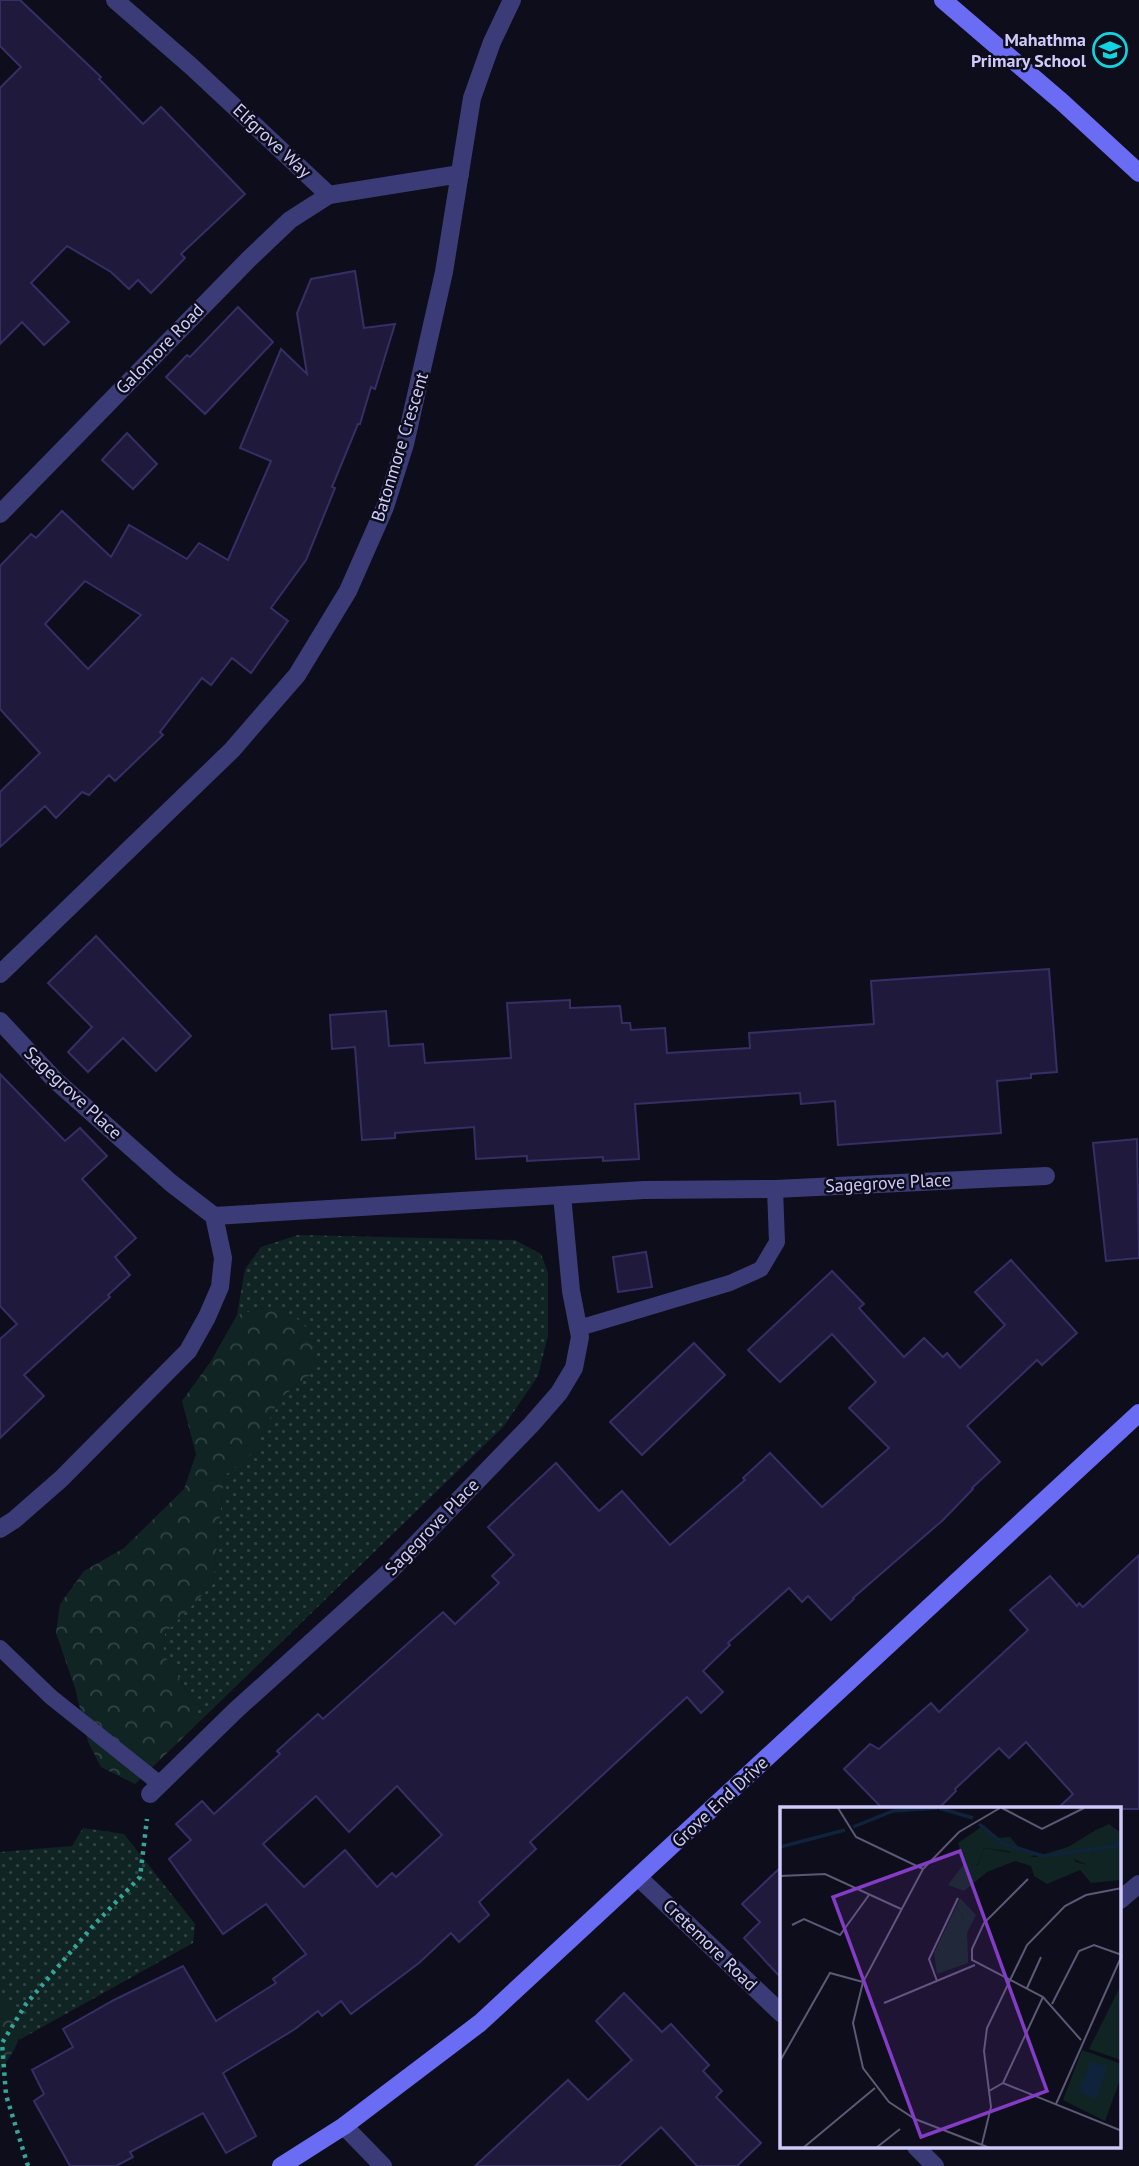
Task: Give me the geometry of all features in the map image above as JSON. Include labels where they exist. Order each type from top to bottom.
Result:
[{"type":"street","name":"Elfgrove Way","points":[[116,0],[329,194]]},
{"type":"street","name":"Batonmore Crescent","points":[[0,974],[232,750],[297,675],[348,591],[385,507],[405,444],[444,272],[474,93],[492,41],[512,0]]},
{"type":"street","points":[[943,0],[1137,167]]},
{"type":"street","points":[[329,194],[460,174]]},
{"type":"street","name":"Galomore Road","points":[[0,514],[249,258],[290,220],[329,194]]},
{"type":"street","name":"Sagegrove Place","points":[[0,1021],[55,1080],[171,1182],[214,1216],[644,1190],[775,1189],[1046,1176]]},
{"type":"street","name":"Sagegrove Place","points":[[155,1789],[236,1710],[390,1571],[559,1393],[574,1368],[580,1337],[571,1291],[562,1195]]},
{"type":"street","points":[[0,1529],[61,1479],[188,1351],[220,1287],[223,1258],[214,1216]]},
{"type":"street","name":"Grove End Drive","points":[[281,2166],[344,2126],[480,2023],[1139,1413]]},
{"type":"street","name":"Cretemore Road","points":[[638,1877],[780,2012]]},
{"type":"street","points":[[1122,1898],[1139,1884]]},
{"type":"street","points":[[344,2126],[383,2166]]},
{"type":"street","points":[[917,2148],[935,2166]]},
{"type":"lane","points":[[579,1328],[730,1283],[761,1269],[776,1242],[775,1189]]},
{"type":"lane","points":[[0,1647],[51,1697],[155,1789]]},
{"type":"path","points":[[28,2166],[6,2095],[2,2043],[26,2004],[93,1926],[140,1877],[155,1789]]},
{"type":"green space","points":[[298,1235],[515,1240],[541,1254],[548,1273],[548,1335],[538,1376],[504,1426],[195,1726],[195,1703],[163,1653],[165,1633],[213,1584],[224,1476],[254,1452],[279,1399],[309,1376],[264,1308],[237,1315],[245,1269],[261,1247]]},
{"type":"green space","points":[[264,1308],[293,1315],[308,1329],[315,1357],[309,1376],[279,1399],[254,1452],[224,1476],[213,1584],[165,1633],[163,1653],[195,1703],[195,1726],[135,1784],[101,1767],[88,1742],[75,1688],[56,1633],[60,1604],[84,1571],[124,1548],[184,1489],[196,1454],[182,1401],[211,1361],[237,1315]]},
{"type":"green space","points":[[83,1828],[124,1834],[195,1924],[193,1943],[19,2040],[16,2018],[10,2009],[0,2002],[0,1852],[72,1846]]},
{"type":"green space","points":[[0,2002],[12,2011],[19,2032],[16,2046],[0,2072]]},
{"type":"building","points":[[0,0],[20,0],[101,77],[99,79],[143,124],[161,107],[245,194],[181,254],[185,258],[151,293],[138,280],[129,289],[111,272],[67,246],[31,283],[69,322],[44,345],[22,322],[0,344],[0,88],[21,67],[0,46]]},
{"type":"building","points":[[355,271],[364,328],[395,324],[375,389],[371,387],[360,424],[332,487],[335,488],[306,560],[271,608],[288,621],[251,673],[232,658],[211,685],[202,678],[160,732],[163,735],[115,781],[109,775],[89,795],[82,792],[56,818],[45,806],[0,847],[0,792],[40,753],[0,709],[0,566],[31,534],[36,538],[62,511],[111,557],[129,525],[187,559],[199,543],[228,560],[271,461],[240,448],[281,349],[307,374],[297,313],[311,279]],"holes":[[[85,581],[141,615],[88,669],[45,624]]]},
{"type":"building","points":[[238,307],[273,342],[205,414],[166,377],[187,355],[190,357]]},
{"type":"building","points":[[127,433],[157,464],[133,489],[102,460]]},
{"type":"building","points":[[96,936],[191,1036],[156,1071],[123,1038],[88,1072],[68,1052],[92,1027],[48,983]]},
{"type":"building","points":[[1049,969],[1057,1072],[997,1081],[1001,1133],[838,1145],[835,1101],[801,1104],[800,1093],[635,1104],[639,1159],[603,1161],[603,1157],[527,1161],[527,1156],[476,1159],[474,1127],[395,1133],[395,1138],[362,1140],[355,1047],[332,1049],[330,1015],[386,1011],[389,1046],[423,1044],[425,1063],[511,1058],[507,1003],[570,1000],[570,1008],[620,1006],[622,1023],[630,1023],[631,1030],[665,1028],[667,1053],[750,1048],[749,1033],[874,1024],[871,981]]},
{"type":"building","points":[[0,1074],[65,1141],[80,1128],[107,1156],[82,1179],[136,1238],[115,1257],[130,1275],[108,1295],[110,1297],[24,1375],[44,1396],[0,1438],[0,1339],[17,1324],[0,1306]]},
{"type":"building","points":[[1137,1139],[1139,1258],[1106,1261],[1093,1143]]},
{"type":"building","points":[[646,1252],[652,1287],[618,1292],[613,1257]]},
{"type":"building","points":[[1011,1260],[1077,1333],[1042,1365],[1037,1360],[967,1426],[1000,1462],[943,1520],[831,1620],[808,1596],[802,1602],[789,1588],[728,1643],[730,1645],[703,1671],[723,1692],[701,1713],[687,1697],[530,1842],[536,1849],[479,1902],[489,1915],[459,1942],[451,1933],[419,1963],[351,2014],[341,2001],[322,2016],[318,2011],[295,2029],[223,2073],[256,2136],[226,2153],[203,2113],[130,2152],[133,2157],[116,2166],[70,2166],[34,2101],[44,2094],[32,2070],[73,2047],[63,2029],[183,1966],[216,2021],[276,1983],[273,1979],[306,1954],[266,1904],[223,1934],[169,1859],[191,1840],[176,1824],[202,1801],[214,1814],[280,1754],[277,1751],[318,1714],[323,1719],[443,1612],[455,1624],[499,1583],[492,1576],[514,1555],[488,1527],[556,1463],[599,1511],[622,1491],[670,1545],[745,1480],[743,1478],[770,1453],[822,1507],[889,1448],[849,1408],[876,1382],[832,1334],[780,1382],[748,1350],[832,1271],[864,1304],[859,1308],[904,1357],[924,1338],[943,1357],[947,1353],[960,1368],[1005,1325],[975,1292]],"holes":[[[397,1786],[442,1835],[396,1877],[392,1873],[377,1887],[345,1850],[304,1887],[263,1844],[316,1796],[349,1832]]]},
{"type":"building","points":[[694,1343],[725,1375],[642,1455],[610,1422]]},
{"type":"building","points":[[1139,1555],[1139,1809],[1059,1807],[1073,1794],[1026,1742],[1009,1758],[999,1748],[955,1789],[940,1807],[881,1807],[844,1769],[870,1744],[879,1749],[931,1703],[939,1712],[1028,1630],[1010,1610],[1050,1576],[1077,1606],[1079,1603],[1083,1607]]},
{"type":"building","points":[[780,1868],[780,1977],[744,1938],[760,1922],[742,1904]]},
{"type":"building","points":[[624,1993],[662,2032],[671,2024],[709,2065],[703,2071],[722,2091],[716,2097],[761,2143],[737,2166],[697,2166],[661,2127],[619,2166],[475,2166],[568,2080],[588,2100],[632,2060],[596,2021]]},
{"type":"place","name":"Mahathma Primary School","points":[[1110,50]]}]
